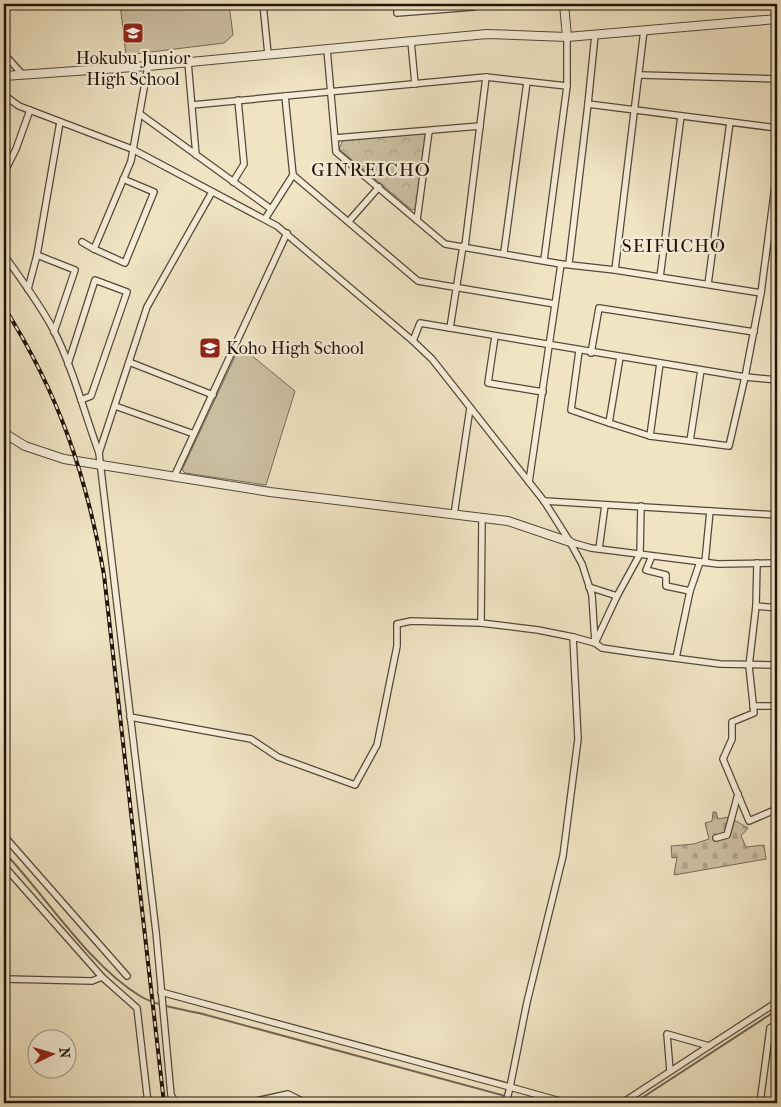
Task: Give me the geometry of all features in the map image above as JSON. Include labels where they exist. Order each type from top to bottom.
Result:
[{"type":"street","points":[[263,4],[268,54]]},
{"type":"street","points":[[398,4],[397,13],[473,7],[472,4]]},
{"type":"street","points":[[544,260],[567,86],[567,37],[564,4]]},
{"type":"street","points":[[4,76],[148,66],[487,34],[567,37],[777,19]]},
{"type":"street","points":[[615,270],[644,30]]},
{"type":"street","points":[[569,263],[595,35]]},
{"type":"street","points":[[411,41],[415,84]]},
{"type":"street","points":[[327,49],[336,152],[445,244],[504,252],[561,264],[569,263],[761,292]]},
{"type":"street","points":[[4,54],[23,75]]},
{"type":"street","points":[[188,62],[196,155]]},
{"type":"street","points":[[94,249],[131,161],[148,66]]},
{"type":"street","points":[[640,75],[777,79]]},
{"type":"street","points":[[192,105],[486,77],[567,86]]},
{"type":"street","points":[[450,328],[464,246],[486,77]]},
{"type":"street","points":[[504,252],[527,82]]},
{"type":"street","points":[[4,96],[19,106],[132,149],[265,219],[287,233],[414,341],[432,359],[544,501],[570,542],[582,564],[592,595],[595,643]]},
{"type":"street","points":[[265,219],[293,174],[285,96]]},
{"type":"street","points":[[233,182],[244,164],[238,100]]},
{"type":"street","points":[[588,104],[777,128]]},
{"type":"street","points":[[4,173],[5,162],[16,149],[30,110]]},
{"type":"street","points":[[140,114],[272,209]]},
{"type":"street","points":[[660,277],[681,116]]},
{"type":"street","points":[[28,289],[37,254],[60,122]]},
{"type":"street","points":[[708,284],[730,122]]},
{"type":"street","points":[[335,138],[480,126]]},
{"type":"street","points":[[418,220],[429,131]]},
{"type":"street","points":[[579,351],[571,410],[650,436],[729,446],[745,377],[761,292],[777,171]]},
{"type":"street","points":[[293,174],[418,281],[555,304]]},
{"type":"street","points":[[82,242],[124,263],[154,192],[123,179]]},
{"type":"street","points":[[349,221],[379,187]]},
{"type":"street","points":[[99,453],[147,307],[212,192]]},
{"type":"street","points":[[174,477],[287,233]]},
{"type":"street","points":[[37,254],[76,270],[54,332]]},
{"type":"street","points":[[4,255],[28,289],[54,332],[68,364],[99,453],[171,1094],[176,1103]]},
{"type":"street","points":[[529,482],[561,264]]},
{"type":"street","points":[[68,364],[96,280],[127,292],[91,396],[81,400]]},
{"type":"street","points":[[591,353],[599,308],[754,332]]},
{"type":"street","points":[[414,341],[420,323],[591,353],[745,377],[777,380]]},
{"type":"street","points":[[495,336],[488,383],[543,392]]},
{"type":"street","points":[[608,423],[620,357]]},
{"type":"street","points":[[129,362],[213,395]]},
{"type":"street","points":[[650,436],[660,364]]},
{"type":"street","points":[[690,441],[701,370]]},
{"type":"street","points":[[115,406],[194,434]]},
{"type":"street","points":[[454,514],[470,408]]},
{"type":"street","points":[[4,433],[24,446],[64,459],[270,492],[482,518],[526,526],[570,542],[599,549],[703,562],[777,563]]},
{"type":"street","points":[[544,501],[558,500],[605,505],[777,516]]},
{"type":"street","points":[[599,549],[605,505]]},
{"type":"street","points":[[595,643],[617,596],[640,554],[641,506]]},
{"type":"street","points":[[676,658],[690,591],[703,562],[710,511]]},
{"type":"street","points":[[481,623],[482,518]]},
{"type":"street","points":[[652,556],[646,570],[666,575],[666,586],[690,591]]},
{"type":"street","points":[[757,564],[756,606],[749,666],[754,713],[732,722],[732,739],[723,759],[749,821],[777,809]]},
{"type":"street","points":[[589,587],[617,596]]},
{"type":"street","points":[[756,606],[777,608]]},
{"type":"street","points":[[130,717],[251,739],[278,757],[355,785],[377,745],[397,646],[397,624],[411,621],[481,623],[573,637],[595,643],[602,648],[749,666],[777,665]]},
{"type":"street","points":[[506,1103],[527,1002],[563,856],[578,739],[573,637]]},
{"type":"street","points":[[753,706],[777,706]]},
{"type":"street","points":[[716,838],[727,835],[738,794]]},
{"type":"street","points":[[4,836],[127,976]]},
{"type":"street","points":[[4,866],[102,977],[137,1008],[148,1103]]},
{"type":"street","points":[[4,979],[92,981],[102,977]]},
{"type":"street","points":[[161,992],[567,1103]]},
{"type":"street","points":[[622,1103],[777,1002]]},
{"type":"street","points":[[760,1103],[770,1028],[777,1024]]},
{"type":"street","points":[[670,1072],[667,1034],[709,1046]]},
{"type":"street","points":[[247,1103],[288,1094],[306,1103]]},
{"type":"green space","points":[[120,4],[229,4],[233,35],[224,43],[126,55]]},
{"type":"green space","points":[[426,133],[417,208],[412,210],[339,149],[343,140]]},
{"type":"green space","points":[[240,346],[295,391],[266,485],[185,473],[182,470]]},
{"type":"green space","points":[[713,812],[716,812],[718,819],[729,817],[748,828],[741,836],[746,847],[764,845],[766,859],[674,875],[677,857],[672,858],[671,846],[694,844],[709,839],[705,823],[712,821]]},
{"type":"waterway","points":[[4,852],[85,948],[121,982],[140,996],[161,1005],[199,1013],[531,1103]]},
{"type":"waterway","points":[[634,1103],[777,1010]]},
{"type":"railway","points":[[4,307],[23,339],[55,403],[79,469],[97,538],[104,575],[164,1103]]},
{"type":"place","name":"Hokubu Junior High School","points":[[133,33]]},
{"type":"place","name":"Koho High School","points":[[210,348]]},
{"type":"district","name":"GINREICHO","points":[[371,170]]},
{"type":"district","name":"SEIFUCHO","points":[[674,246]]}]
